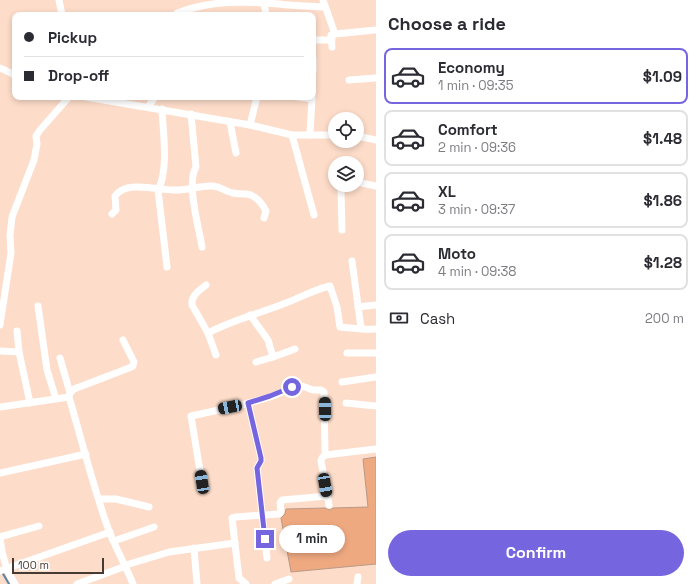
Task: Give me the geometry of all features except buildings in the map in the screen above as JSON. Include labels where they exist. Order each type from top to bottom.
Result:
[{"type":"street","points":[[59,0],[61,12]]},
{"type":"street","points":[[180,12],[191,7],[217,1],[243,0],[264,3],[324,4],[333,40]]},
{"type":"street","points":[[264,3],[266,12]]},
{"type":"street","points":[[316,40],[333,40],[341,32],[376,30]]},
{"type":"street","points":[[0,68],[12,74]]},
{"type":"street","points":[[349,80],[376,78]]},
{"type":"street","points":[[0,325],[11,253],[10,236],[12,217],[34,160],[37,144],[36,136],[67,100]]},
{"type":"street","points":[[105,100],[250,125],[292,135],[328,135]]},
{"type":"street","points":[[148,107],[153,100]]},
{"type":"street","points":[[250,125],[256,100]]},
{"type":"street","points":[[310,135],[312,100]]},
{"type":"street","points":[[162,109],[164,153],[161,184],[158,190],[167,267]]},
{"type":"street","points":[[191,114],[196,167],[192,175],[192,189],[202,247]]},
{"type":"street","points":[[230,122],[236,153]]},
{"type":"street","points":[[292,135],[314,215]]},
{"type":"street","points":[[364,137],[376,140]]},
{"type":"street","points":[[364,183],[376,186]]},
{"type":"street","points":[[112,214],[116,210],[115,196],[120,191],[129,188],[159,188],[172,190],[214,186],[233,193],[248,194],[254,197],[262,204],[266,211],[264,218]]},
{"type":"street","points":[[341,192],[342,230]]},
{"type":"street","points":[[352,261],[361,328]]},
{"type":"street","points":[[206,285],[193,296],[191,300],[192,305],[208,333],[216,355]]},
{"type":"street","points":[[208,333],[229,323],[278,306],[321,288],[330,286],[337,307],[340,327],[361,328],[365,330],[376,328]]},
{"type":"street","points":[[358,307],[376,305]]},
{"type":"street","points":[[38,306],[47,370],[56,399]]},
{"type":"street","points":[[250,315],[268,340],[273,357]]},
{"type":"street","points":[[17,332],[19,352],[30,403]]},
{"type":"street","points":[[0,407],[56,399],[70,395],[74,389],[133,366],[134,362],[123,340]]},
{"type":"street","points":[[256,362],[295,349]]},
{"type":"street","points":[[0,350],[19,352]]},
{"type":"street","points":[[347,353],[376,353]]},
{"type":"street","points":[[60,358],[99,499],[110,532],[133,584]]},
{"type":"street","points":[[342,382],[376,377]]},
{"type":"street","points":[[202,482],[191,416],[248,403],[300,385],[324,392],[325,455],[321,461],[329,505]]},
{"type":"street","points":[[248,403],[261,458],[257,468],[267,558]]},
{"type":"street","points":[[346,403],[376,406]]},
{"type":"street","points":[[325,455],[376,449]]},
{"type":"street","points":[[0,473],[86,454]]},
{"type":"street","points":[[246,584],[239,578],[232,518],[279,514],[281,511],[280,502],[282,500],[327,496]]},
{"type":"street","points":[[99,499],[116,499],[149,507]]},
{"type":"street","points":[[15,584],[4,570],[0,538],[39,526]]},
{"type":"street","points":[[114,541],[154,527]]},
{"type":"street","points":[[4,570],[110,532]]},
{"type":"street","points":[[77,584],[169,552],[235,543]]},
{"type":"street","points":[[194,548],[198,584]]},
{"type":"street","points":[[275,584],[289,579]]},
{"type":"waterway","points":[[2,572],[9,584]]},
{"type":"route","points":[[265,539],[257,468],[260,465],[261,458],[248,403],[292,387]]}]
